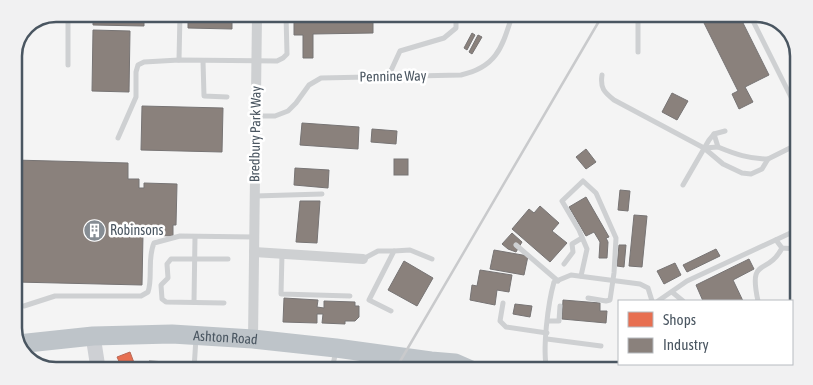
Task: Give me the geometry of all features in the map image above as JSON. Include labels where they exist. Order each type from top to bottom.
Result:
[{"type":"highway","name":"Ashton Road","points":[[26,343],[93,336],[196,335],[336,348],[416,362]]},
{"type":"street","name":"Bredbury Park Way","points":[[253,339],[258,22]]},
{"type":"street","points":[[254,252],[363,259]]},
{"type":"street","points":[[93,336],[97,362]]},
{"type":"lane","points":[[68,22],[68,65]]},
{"type":"lane","points":[[180,22],[180,60]]},
{"type":"lane","points":[[118,138],[136,97],[136,72],[138,65],[144,62],[180,60],[277,61],[287,54],[286,22]]},
{"type":"lane","points":[[388,76],[400,51],[444,38],[456,28],[456,22]]},
{"type":"lane","name":"Pennine Way","points":[[255,116],[275,116],[288,111],[309,85],[320,78],[461,75],[475,72],[488,65],[497,54],[503,44],[510,22]]},
{"type":"lane","points":[[638,22],[638,52]]},
{"type":"lane","points":[[754,22],[790,95]]},
{"type":"lane","points":[[203,61],[204,96],[227,97]]},
{"type":"lane","points":[[602,75],[601,84],[603,92],[614,100],[704,148],[723,164],[742,173],[751,174],[762,169],[768,159]]},
{"type":"lane","points":[[683,185],[714,134],[725,131]]},
{"type":"lane","points":[[714,134],[718,147]]},
{"type":"lane","points":[[704,148],[718,147],[739,156],[754,159],[768,159],[790,148]]},
{"type":"lane","points":[[581,276],[587,249],[562,201],[583,181],[596,193],[616,238],[614,280],[610,300],[588,298]]},
{"type":"lane","points":[[254,196],[322,194]]},
{"type":"lane","points":[[660,300],[686,281],[790,233]]},
{"type":"lane","points":[[24,306],[55,296],[141,296],[148,292],[150,286],[151,250],[154,244],[180,236],[254,237]]},
{"type":"lane","points":[[194,302],[195,237]]},
{"type":"lane","points":[[564,264],[573,252],[572,244],[582,238]]},
{"type":"lane","points":[[776,240],[782,248],[790,249]]},
{"type":"lane","points":[[516,245],[558,281]]},
{"type":"lane","points":[[758,300],[754,279],[758,270],[778,256],[782,248]]},
{"type":"lane","points":[[391,310],[369,300],[394,250]]},
{"type":"lane","points":[[363,259],[378,251],[410,250],[432,259]]},
{"type":"lane","points":[[282,254],[281,294],[350,296]]},
{"type":"lane","points":[[224,303],[163,301],[162,285],[168,278],[168,261],[170,259],[228,259]]},
{"type":"lane","points":[[546,362],[550,295],[554,282],[571,274],[640,284],[648,288],[652,300]]},
{"type":"lane","points":[[672,292],[682,300]]},
{"type":"lane","points":[[503,303],[500,321],[506,327],[601,346]]},
{"type":"lane","points":[[548,321],[559,321],[560,306]]},
{"type":"lane","points":[[194,362],[196,335]]},
{"type":"lane","points":[[333,362],[336,348]]},
{"type":"building: Shops","points":[[130,352],[134,362],[119,362],[117,357]]},
{"type":"building: Industry","points":[[93,22],[144,22],[144,26],[93,25]]},
{"type":"building: Industry","points":[[188,22],[232,22],[232,29],[188,28]]},
{"type":"building: Industry","points":[[294,22],[373,22],[373,33],[313,34],[313,58],[303,58],[303,35],[294,35]]},
{"type":"building: Industry","points":[[704,22],[742,22],[769,75],[745,87],[753,102],[739,109],[732,94],[738,91]]},
{"type":"building: Industry","points":[[93,30],[130,31],[129,92],[92,91]]},
{"type":"building: Industry","points":[[472,33],[475,35],[467,50],[464,48]]},
{"type":"building: Industry","points":[[478,35],[482,37],[472,54],[469,52]]},
{"type":"building: Industry","points":[[672,93],[688,101],[677,120],[662,112]]},
{"type":"building: Industry","points":[[142,106],[223,108],[222,152],[141,150]]},
{"type":"building: Industry","points":[[302,123],[359,127],[358,149],[300,145]]},
{"type":"building: Industry","points":[[372,129],[397,131],[396,144],[371,142]]},
{"type":"building: Industry","points":[[586,149],[596,162],[586,169],[576,157]]},
{"type":"building: Industry","points":[[394,159],[408,159],[408,175],[394,175]]},
{"type":"building: Industry","name":"Robinsons","points":[[23,160],[128,163],[128,179],[139,179],[139,188],[144,188],[144,183],[177,184],[176,225],[173,225],[173,236],[143,235],[142,285],[23,282]]},
{"type":"building: Industry","points":[[295,168],[329,170],[328,188],[294,185]]},
{"type":"building: Industry","points":[[620,190],[630,191],[628,211],[618,210]]},
{"type":"building: Industry","points":[[586,197],[609,237],[606,238],[608,242],[607,258],[599,258],[600,242],[594,232],[586,236],[569,207]]},
{"type":"building: Industry","points":[[300,201],[320,201],[317,243],[296,242]]},
{"type":"building: Industry","points":[[540,206],[559,223],[552,231],[567,243],[550,262],[512,229],[529,209],[534,213]]},
{"type":"building: Industry","points":[[634,215],[647,216],[642,267],[629,266]]},
{"type":"building: Industry","points":[[512,233],[522,242],[516,252],[502,244]]},
{"type":"building: Industry","points":[[619,245],[626,245],[624,267],[617,266]]},
{"type":"building: Industry","points":[[716,249],[720,256],[687,272],[683,265]]},
{"type":"building: Industry","points":[[494,250],[528,256],[524,275],[490,269]]},
{"type":"building: Industry","points":[[749,259],[754,269],[733,280],[743,300],[703,300],[696,285]]},
{"type":"building: Industry","points":[[404,261],[433,278],[417,306],[388,290]]},
{"type":"building: Industry","points":[[675,263],[681,275],[664,284],[657,271]]},
{"type":"building: Industry","points":[[480,270],[512,275],[509,292],[497,290],[495,305],[470,300],[472,285],[477,286]]},
{"type":"building: Industry","points":[[284,298],[318,300],[317,307],[324,308],[324,301],[355,302],[355,306],[359,306],[359,317],[355,321],[345,321],[345,324],[322,323],[323,314],[317,314],[317,323],[283,322]]},
{"type":"building: Industry","points":[[563,300],[600,303],[600,311],[607,311],[606,323],[562,319]]},
{"type":"building: Industry","points":[[515,304],[532,306],[530,317],[513,314]]},
{"type":"railway","points":[[400,362],[598,22]]},
{"type":"place","name":"Robinsons","points":[[94,230]]}]
